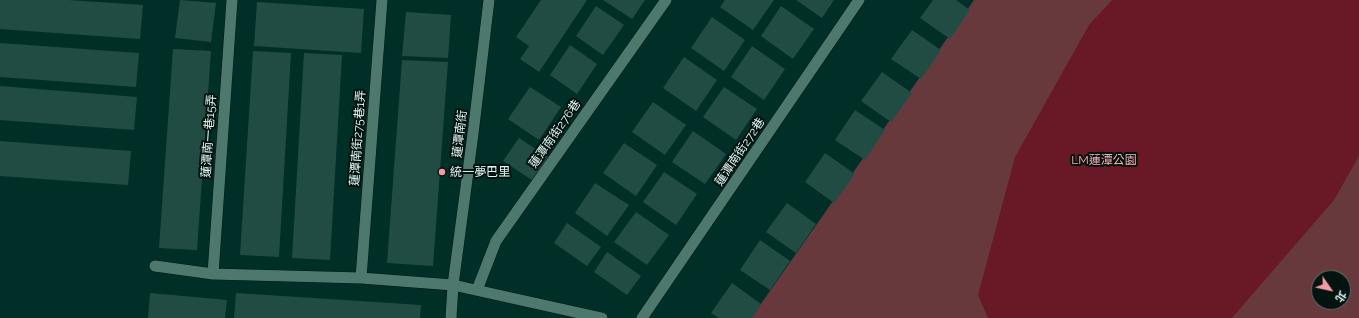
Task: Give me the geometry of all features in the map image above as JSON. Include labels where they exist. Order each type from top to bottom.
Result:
[{"type":"street","name":"蓮潭南一巷15弄","points":[[213,274],[232,0]]},
{"type":"street","name":"蓮潭南街275巷1弄","points":[[361,278],[382,0]]},
{"type":"street","name":"蓮潭南街","points":[[451,318],[453,285],[473,134],[487,0]]},
{"type":"street","name":"蓮潭南街276巷","points":[[477,290],[496,241],[666,0]]},
{"type":"street","name":"蓮潭南街272巷","points":[[642,318],[859,0]]},
{"type":"street","points":[[154,266],[213,274],[361,278],[453,285],[602,318]]},
{"type":"green space","name":"LM蓮潭公園","points":[[974,0],[1359,0],[1359,318],[751,318]]},
{"type":"shaded area","name":"LM蓮潭公園","points":[[1112,0],[1359,0],[1359,156],[1334,200],[1232,318],[988,318],[978,295],[1015,157],[1089,25]]},
{"type":"building","points":[[0,0],[68,0],[143,5],[140,39],[0,29]]},
{"type":"building","points":[[180,0],[216,3],[211,42],[175,38]]},
{"type":"building","points":[[541,0],[587,0],[539,72],[520,59],[529,46],[516,37]]},
{"type":"building","points":[[603,0],[645,0],[632,19]]},
{"type":"building","points":[[725,0],[774,0],[753,30],[720,7]]},
{"type":"building","points":[[796,0],[834,0],[822,18]]},
{"type":"building","points":[[933,0],[956,0],[970,10],[950,39],[920,18]]},
{"type":"building","points":[[257,2],[364,9],[361,53],[254,46]]},
{"type":"building","points":[[596,6],[624,25],[603,55],[576,36]]},
{"type":"building","points":[[781,6],[814,29],[793,59],[761,36]]},
{"type":"building","points":[[406,12],[451,15],[448,58],[402,56]]},
{"type":"building","points":[[712,17],[745,40],[724,71],[691,48]]},
{"type":"building","points":[[912,30],[941,50],[921,79],[891,59]]},
{"type":"building","points":[[0,43],[139,53],[136,87],[0,77]]},
{"type":"building","points":[[570,45],[597,64],[577,94],[550,75]]},
{"type":"building","points":[[752,46],[785,69],[764,100],[731,77]]},
{"type":"building","points":[[173,49],[211,51],[197,250],[159,248]]},
{"type":"building","points":[[253,51],[291,53],[279,257],[240,255]]},
{"type":"building","points":[[304,53],[342,55],[330,260],[292,258]]},
{"type":"building","points":[[684,57],[717,80],[696,111],[663,88]]},
{"type":"building","points":[[402,60],[448,62],[433,266],[387,263]]},
{"type":"building","points":[[882,72],[912,93],[891,122],[861,101]]},
{"type":"building","points":[[0,86],[137,97],[134,130],[0,120]]},
{"type":"building","points":[[530,87],[561,107],[539,140],[508,119]]},
{"type":"building","points":[[724,87],[757,109],[736,140],[703,117]]},
{"type":"building","points":[[653,102],[686,125],[665,155],[632,132]]},
{"type":"building","points":[[855,110],[885,130],[865,160],[835,140]]},
{"type":"building","points":[[693,131],[726,154],[705,184],[672,162]]},
{"type":"building","points":[[519,138],[551,159],[535,182],[503,161]]},
{"type":"building","points":[[0,141],[131,151],[128,185],[0,176]]},
{"type":"building","points":[[624,143],[657,165],[636,196],[603,173]]},
{"type":"building","points":[[825,153],[855,174],[834,203],[805,182]]},
{"type":"building","points":[[664,172],[697,194],[676,225],[643,202]]},
{"type":"building","points":[[595,183],[629,205],[607,236],[575,213]]},
{"type":"building","points":[[787,203],[816,224],[796,253],[766,232]]},
{"type":"building","points":[[636,212],[669,235],[647,265],[614,242]]},
{"type":"building","points":[[567,223],[601,247],[587,266],[554,243]]},
{"type":"building","points":[[760,240],[790,261],[770,290],[740,270]]},
{"type":"building","points":[[607,252],[641,276],[627,295],[594,272]]},
{"type":"building","points":[[732,283],[761,304],[752,318],[719,318],[711,313]]},
{"type":"building","points":[[150,293],[227,300],[225,318],[148,318]]},
{"type":"building","points":[[236,293],[421,305],[420,318],[234,318]]},
{"type":"place","name":"統一夢巴里","points":[[442,172]]}]
